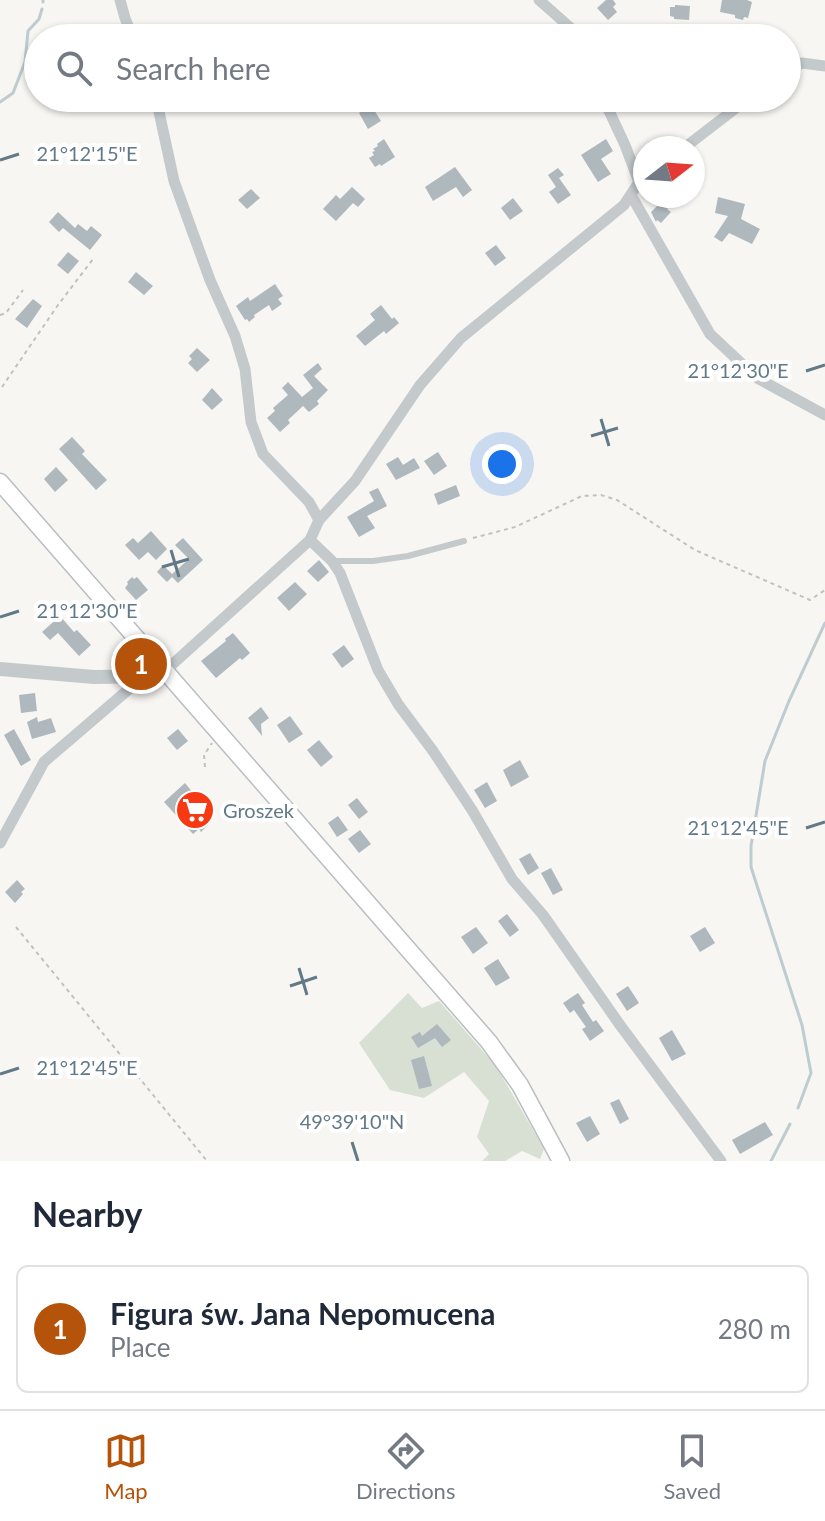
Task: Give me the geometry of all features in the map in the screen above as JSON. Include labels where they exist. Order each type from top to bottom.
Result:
[{"type":"main road","points":[[0,482],[504,1061],[561,1161]]},
{"type":"street","points":[[120,0],[127,24]]},
{"type":"street","points":[[539,0],[566,24]]},
{"type":"street","points":[[801,63],[825,66]]},
{"type":"street","points":[[159,112],[174,181],[210,280],[235,336],[245,369],[251,422],[263,454],[309,502],[319,520]]},
{"type":"street","points":[[610,112],[633,161]]},
{"type":"street","points":[[700,136],[731,112]]},
{"type":"street","points":[[0,669],[94,677],[158,676],[165,671],[310,540],[319,520],[355,481],[420,385],[461,338],[624,205],[633,192]]},
{"type":"street","points":[[631,195],[710,334],[757,378],[825,415]]},
{"type":"street","points":[[310,540],[340,573],[378,670],[472,810],[512,879],[543,915],[721,1161]]},
{"type":"street","points":[[0,843],[44,762],[143,677]]},
{"type":"lane","points":[[332,561],[373,561],[408,556],[464,541]]},
{"type":"path","points":[[2,387],[93,259]]},
{"type":"path","points":[[0,315],[6,313],[23,290]]},
{"type":"path","points":[[464,541],[515,527],[582,496],[601,495],[617,500],[695,550],[810,600],[825,590]]},
{"type":"path","points":[[205,767],[204,755],[221,735]]},
{"type":"path","points":[[238,805],[263,814],[278,800]]},
{"type":"path","points":[[16,927],[207,1161]]},
{"type":"shaded area","points":[[408,993],[422,1008],[439,1001],[496,1066],[544,1149],[540,1159],[522,1151],[505,1161],[482,1161],[489,1154],[477,1137],[489,1101],[464,1072],[424,1098],[390,1090],[359,1043]]},
{"type":"building","points":[[606,0],[613,0],[617,12],[608,20],[597,8]]},
{"type":"building","points":[[722,0],[752,2],[748,18],[744,17],[743,20],[720,12]]},
{"type":"building","points":[[690,6],[689,20],[670,16],[670,7]]},
{"type":"building","points":[[375,112],[381,121],[368,129],[359,113]]},
{"type":"building","points":[[384,139],[395,157],[375,167],[369,158],[374,155],[373,149]]},
{"type":"building","points":[[606,139],[613,151],[601,159],[611,174],[598,182],[581,155]]},
{"type":"building","points":[[455,167],[472,190],[463,197],[456,187],[433,201],[425,187]]},
{"type":"building","points":[[558,168],[564,175],[559,178],[571,195],[558,204],[549,192],[556,187],[548,175]]},
{"type":"building","points":[[352,187],[365,199],[358,207],[353,203],[336,221],[323,209],[336,195],[340,199]]},
{"type":"building","points":[[251,189],[260,198],[247,209],[238,200]]},
{"type":"building","points":[[718,197],[745,204],[741,219],[760,229],[752,244],[729,233],[722,242],[714,237],[728,216],[715,213]]},
{"type":"building","points":[[513,198],[523,211],[510,220],[501,208]]},
{"type":"building","points":[[655,208],[668,208],[671,212],[661,223],[656,222],[651,212]]},
{"type":"building","points":[[58,212],[75,228],[78,224],[87,231],[91,226],[102,235],[90,250],[63,228],[59,232],[49,222]]},
{"type":"building","points":[[496,245],[506,258],[495,266],[485,253]]},
{"type":"building","points":[[68,252],[79,261],[68,274],[57,265]]},
{"type":"building","points":[[136,272],[153,286],[144,295],[128,282]]},
{"type":"building","points":[[275,284],[283,296],[278,299],[282,304],[272,311],[269,305],[249,322],[245,320],[236,306],[248,297],[250,301]]},
{"type":"building","points":[[33,299],[42,306],[27,328],[15,319]]},
{"type":"building","points":[[381,305],[399,323],[365,346],[356,336],[375,320],[370,314]]},
{"type":"building","points":[[197,348],[210,360],[197,372],[188,363],[192,359],[189,356]]},
{"type":"building","points":[[318,363],[322,369],[314,376],[328,390],[317,401],[319,404],[309,412],[303,406],[280,432],[267,418],[288,395],[282,388],[288,382],[302,397],[313,388],[303,375]]},
{"type":"building","points":[[212,388],[223,400],[212,410],[202,400]]},
{"type":"building","points":[[72,437],[85,451],[82,454],[107,480],[96,490],[59,449]]},
{"type":"building","points":[[438,452],[447,466],[434,475],[424,461]]},
{"type":"building","points":[[398,457],[403,465],[414,458],[420,468],[396,480],[386,464]]},
{"type":"building","points":[[56,467],[68,480],[55,492],[44,479]]},
{"type":"building","points":[[456,485],[460,496],[438,505],[434,494]]},
{"type":"building","points":[[378,488],[387,506],[367,516],[375,528],[359,537],[347,517],[374,501],[369,492]]},
{"type":"building","points":[[151,531],[167,549],[156,560],[148,552],[139,560],[125,545],[133,538],[138,543]]},
{"type":"building","points":[[183,538],[203,560],[178,583],[172,577],[167,582],[157,572],[163,565],[172,574],[189,559],[175,545]]},
{"type":"building","points":[[319,560],[329,572],[318,582],[307,571]]},
{"type":"building","points":[[132,577],[137,577],[148,590],[136,600],[125,588]]},
{"type":"building","points":[[295,582],[307,594],[289,611],[277,598]]},
{"type":"building","points":[[60,616],[91,645],[79,656],[58,633],[50,640],[42,632]]},
{"type":"building","points":[[233,633],[250,653],[216,678],[201,661]]},
{"type":"building","points":[[344,645],[354,659],[342,668],[332,654]]},
{"type":"building","points":[[35,693],[37,711],[21,713],[19,695]]},
{"type":"building","points":[[261,707],[269,718],[261,724],[262,736],[248,718]]},
{"type":"building","points":[[290,716],[303,734],[289,743],[277,725]]},
{"type":"building","points":[[37,717],[38,722],[51,718],[56,732],[32,739],[27,722]]},
{"type":"building","points":[[14,729],[31,760],[21,766],[4,735]]},
{"type":"building","points":[[178,729],[188,741],[177,750],[167,738]]},
{"type":"building","points":[[319,740],[333,757],[321,767],[307,750]]},
{"type":"building","points":[[520,760],[529,777],[511,787],[503,770]]},
{"type":"building","points":[[487,782],[497,801],[485,808],[474,790]]},
{"type":"building","points":[[185,783],[206,803],[204,805],[214,816],[201,832],[199,829],[193,834],[164,802]]},
{"type":"building","points":[[357,798],[368,812],[359,819],[348,805]]},
{"type":"building","points":[[338,816],[348,830],[337,837],[328,823]]},
{"type":"building","points":[[360,830],[371,844],[359,853],[348,839]]},
{"type":"building","points":[[530,853],[539,868],[528,875],[519,859]]},
{"type":"building","points":[[551,868],[563,890],[553,895],[541,873]]},
{"type":"building","points":[[17,880],[25,889],[15,903],[5,892]]},
{"type":"building","points":[[507,914],[519,930],[510,937],[498,921]]},
{"type":"building","points":[[476,927],[488,943],[473,954],[461,937]]},
{"type":"building","points":[[705,927],[715,943],[700,952],[690,936]]},
{"type":"building","points":[[498,959],[510,978],[496,986],[484,968]]},
{"type":"building","points":[[628,986],[639,1003],[627,1011],[616,994]]},
{"type":"building","points":[[578,993],[593,1022],[596,1020],[604,1031],[590,1041],[582,1029],[586,1027],[574,1010],[570,1013],[563,1003]]},
{"type":"building","points":[[437,1024],[451,1040],[442,1047],[435,1038],[418,1048],[411,1037],[420,1032],[422,1036]]},
{"type":"building","points":[[672,1030],[686,1054],[672,1061],[659,1038]]},
{"type":"building","points":[[424,1056],[432,1086],[419,1089],[411,1060]]},
{"type":"building","points":[[619,1099],[629,1119],[620,1124],[610,1103]]},
{"type":"building","points":[[590,1116],[600,1134],[587,1142],[576,1123]]},
{"type":"building","points":[[765,1122],[773,1135],[740,1154],[732,1140]]},
{"type":"waterway","points":[[34,24],[42,9]]},
{"type":"waterway","points":[[0,102],[13,93],[24,65]]},
{"type":"waterway","points":[[798,1108],[811,1073],[802,1025],[751,867],[751,846],[765,761],[825,623]]},
{"type":"waterway","points":[[771,1161],[790,1124]]},
{"type":"place","name":"Figura św. Jana Nepomucena","points":[[141,664]]},
{"type":"place","name":"Groszek","points":[[195,810]]}]
